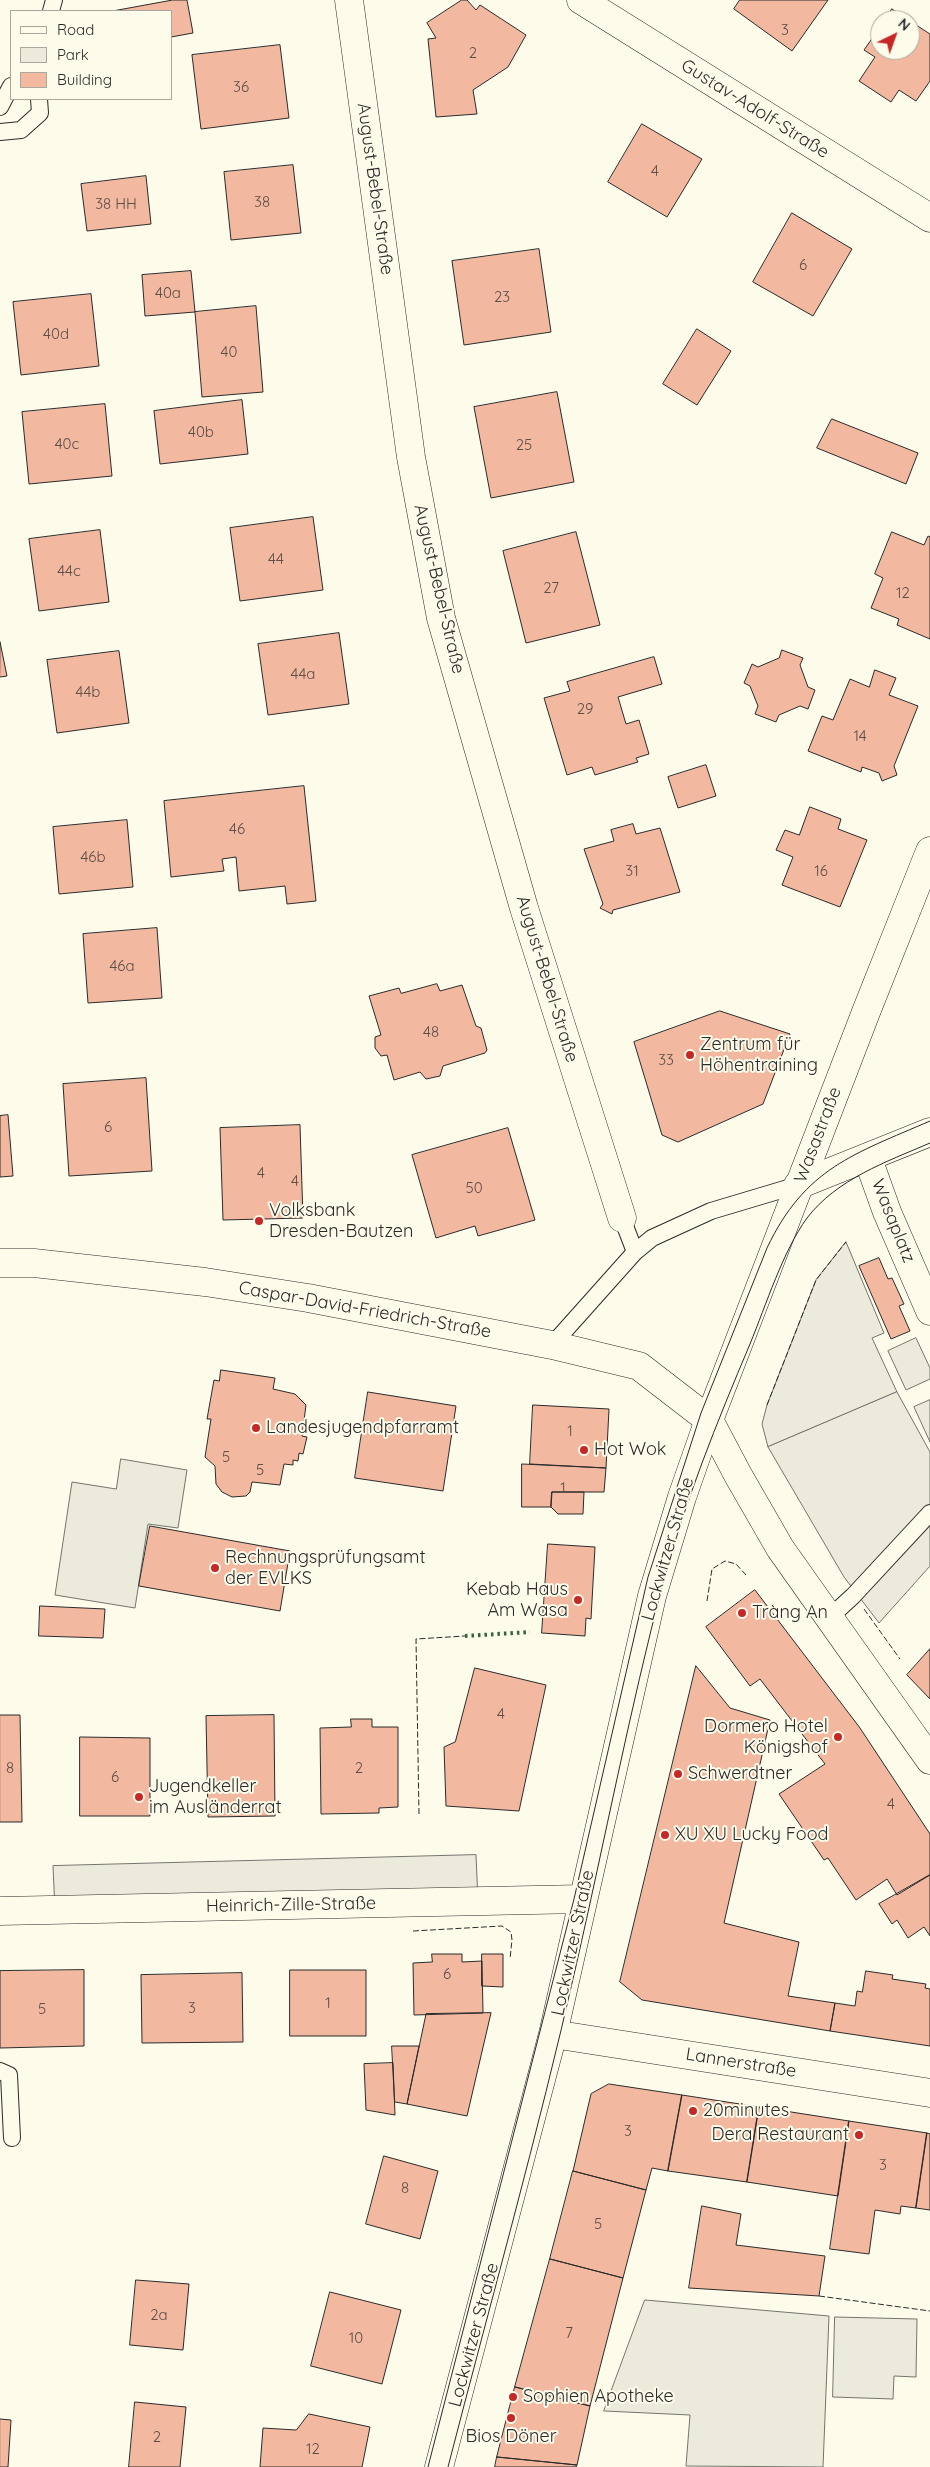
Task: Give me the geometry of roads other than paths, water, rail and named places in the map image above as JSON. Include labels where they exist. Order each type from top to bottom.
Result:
[{"type":"street","name":"August-Bebel-Straße","points":[[349,0],[411,457],[441,618],[524,908],[622,1218]]},
{"type":"street","name":"Gustav-Adolf-Straße","points":[[580,0],[930,218]]},
{"type":"street","name":"Wasastraße","points":[[709,1420],[798,1185],[930,851]]},
{"type":"street","points":[[798,1185],[930,1132]]},
{"type":"street","name":"Wasaplatz","points":[[868,1158],[887,1212],[930,1311]]},
{"type":"street","name":"Caspar-David-Friedrich-Straße","points":[[0,1263],[34,1264],[224,1285],[308,1298],[552,1345],[639,1366],[709,1420]]},
{"type":"street","points":[[709,1420],[780,1548],[930,1760]]},
{"type":"street","name":"Lockwitzer Straße","points":[[439,2467],[553,2034],[582,1899],[657,1575],[709,1420]]},
{"type":"street","name":"Heinrich-Zille-Straße","points":[[0,1911],[582,1899]]},
{"type":"street","name":"Lannerstraße","points":[[553,2034],[930,2093]]},
{"type":"lane","points":[[0,107],[10,88]]},
{"type":"lane","points":[[0,132],[21,130],[40,113],[39,100]]},
{"type":"lane","points":[[552,1345],[635,1252],[652,1238],[704,1214],[798,1185]]},
{"type":"lane","points":[[622,1218],[635,1252]]},
{"type":"lane","points":[[829,1618],[853,1596],[930,1513]]},
{"type":"lane","points":[[0,2071],[9,2074],[12,2138]]},
{"type":"tram line","points":[[428,2467],[574,1899],[648,1577],[701,1413],[767,1248],[782,1221],[798,1199],[815,1181],[834,1167],[855,1155],[930,1121]]},
{"type":"tram line","points":[[448,2467],[561,2029],[651,1630],[681,1522],[702,1462],[783,1262],[798,1231],[807,1218],[819,1204],[848,1182],[863,1173],[930,1143]]},
{"type":"place","name":"Zentrum für Höhentraining","points":[[690,1055]]},
{"type":"place","name":"Volksbank Dresden-Bautzen","points":[[259,1221]]},
{"type":"place","name":"Landesjugendpfarramt","points":[[256,1428]]},
{"type":"place","name":"Hot Wok","points":[[584,1450]]},
{"type":"place","name":"Rechnungsprüfungsamt der EVLKS","points":[[215,1568]]},
{"type":"place","name":"Kebab Haus Am Wasa","points":[[578,1600]]},
{"type":"place","name":"Tràng An","points":[[742,1613]]},
{"type":"place","name":"Dormero Hotel Königshof","points":[[838,1737]]},
{"type":"place","name":"Schwerdtner","points":[[678,1774]]},
{"type":"place","name":"Jugendkeller im Ausländerrat","points":[[139,1797]]},
{"type":"place","name":"XU XU Lucky Food","points":[[665,1835]]},
{"type":"place","name":"20minutes","points":[[693,2111]]},
{"type":"place","name":"Dera Restaurant","points":[[859,2135]]},
{"type":"place","name":"Sophien Apotheke","points":[[513,2397]]},
{"type":"place","name":"Bios Döner","points":[[511,2418]]}]
